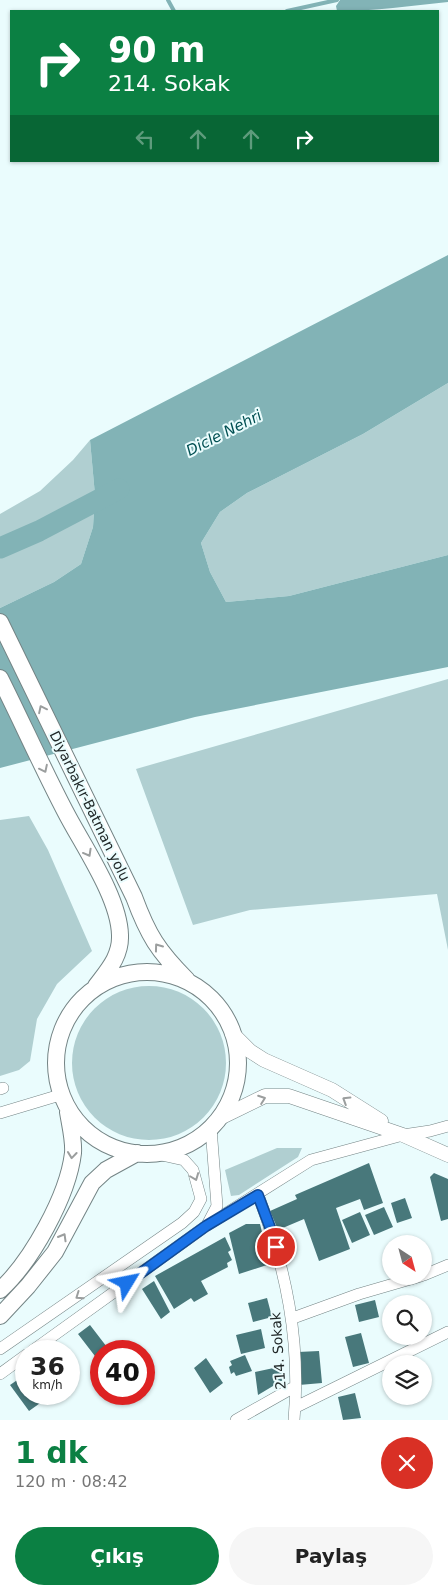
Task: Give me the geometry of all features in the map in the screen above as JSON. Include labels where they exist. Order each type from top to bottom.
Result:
[{"type":"highway","name":"Diyarbakır-Batman yolu","points":[[0,622],[134,897],[146,929],[158,947],[190,983]]},
{"type":"highway","name":"Diyarbakır-Batman yolu","points":[[0,678],[64,810],[95,866],[119,921],[120,938],[117,955],[96,987]]},
{"type":"highway","points":[[0,1290],[38,1243],[68,1179],[73,1152],[64,1101],[55,1065],[60,1034],[74,1008],[96,987],[123,974],[153,971],[182,978],[190,983],[207,994],[226,1017],[237,1045],[238,1075],[229,1104],[214,1124],[186,1146],[157,1154],[126,1153],[98,1141],[75,1121],[64,1101]]},
{"type":"highway","points":[[0,1316],[28,1286],[55,1252],[92,1183],[106,1170],[137,1153]]},
{"type":"main road","points":[[232,1033],[250,1051],[264,1060],[332,1090],[403,1135]]},
{"type":"main road","points":[[214,1124],[265,1096],[289,1096],[403,1135],[448,1155]]},
{"type":"street","points":[[0,1113],[64,1101]]},
{"type":"street","points":[[206,1226],[217,1206],[214,1124]]},
{"type":"street","points":[[47,1340],[206,1226],[311,1160],[403,1135],[448,1126]]},
{"type":"street","points":[[0,1349],[154,1244],[194,1212],[201,1200],[193,1170],[184,1160],[157,1154]]},
{"type":"street","name":"214. Sokak","points":[[258,1195],[271,1230],[293,1318],[296,1386],[294,1420]]},
{"type":"street","points":[[432,1272],[448,1265]]},
{"type":"street","points":[[293,1318],[359,1294],[390,1285]]},
{"type":"street","points":[[296,1407],[448,1332]]},
{"type":"street","points":[[0,1374],[15,1363]]},
{"type":"street","points":[[236,1420],[296,1386]]},
{"type":"shaded area","points":[[448,383],[448,555],[289,596],[226,602],[210,572],[201,543],[220,512],[247,493],[363,434]]},
{"type":"shaded area","points":[[90,440],[95,495],[93,527],[81,564],[54,582],[0,608],[0,514],[40,491],[73,460]]},
{"type":"shaded area","points":[[448,679],[448,950],[437,894],[250,910],[193,925],[136,769]]},
{"type":"shaded area","points":[[29,816],[48,850],[92,951],[57,984],[37,1019],[30,1061],[19,1070],[0,1076],[0,820]]},
{"type":"shaded area","points":[[149,986],[178,992],[192,999],[203,1009],[213,1020],[220,1034],[226,1063],[220,1092],[213,1106],[203,1117],[192,1127],[178,1134],[149,1140],[120,1134],[106,1127],[95,1117],[85,1106],[78,1092],[72,1063],[78,1034],[85,1020],[95,1009],[106,999],[120,992]]},
{"type":"shaded area","points":[[277,1148],[302,1148],[298,1157],[239,1195],[231,1196],[225,1170]]},
{"type":"water","points":[[340,0],[448,0],[448,2],[365,10],[337,10],[336,6]]},
{"type":"water","points":[[448,255],[448,383],[363,434],[247,493],[220,512],[201,543],[210,572],[226,602],[289,596],[448,555],[448,667],[195,717],[0,768],[0,608],[54,582],[81,564],[93,527],[95,495],[90,440]]},
{"type":"building","points":[[369,1163],[383,1203],[364,1210],[360,1199],[336,1208],[350,1249],[319,1261],[304,1219],[278,1230],[270,1211],[297,1199],[295,1195]]},
{"type":"building","points":[[434,1173],[448,1179],[448,1219],[441,1221],[430,1177]]},
{"type":"building","points":[[405,1198],[412,1218],[397,1223],[391,1203]]},
{"type":"building","points":[[384,1207],[393,1227],[374,1235],[365,1215]]},
{"type":"building","points":[[360,1212],[370,1235],[352,1243],[342,1220]]},
{"type":"building","points":[[246,1224],[260,1224],[270,1264],[239,1274],[229,1233]]},
{"type":"building","points":[[225,1237],[231,1250],[228,1252],[232,1260],[227,1263],[228,1267],[201,1281],[208,1294],[194,1302],[191,1298],[174,1309],[155,1276]]},
{"type":"building","points":[[154,1281],[170,1312],[161,1319],[142,1289]]},
{"type":"building","points":[[267,1298],[272,1317],[253,1322],[248,1303]]},
{"type":"building","points":[[375,1300],[379,1317],[359,1322],[355,1305]]},
{"type":"building","points":[[90,1325],[102,1340],[90,1340],[90,1350],[78,1334]]},
{"type":"building","points":[[261,1329],[265,1348],[241,1354],[236,1335]]},
{"type":"building","points":[[361,1333],[369,1363],[353,1367],[345,1337]]},
{"type":"building","points":[[319,1351],[322,1383],[299,1385],[298,1352]]},
{"type":"building","points":[[245,1355],[252,1371],[236,1376],[234,1372],[231,1374],[229,1367],[232,1365],[230,1361]]},
{"type":"building","points":[[206,1358],[223,1383],[210,1393],[194,1368]]},
{"type":"building","points":[[283,1366],[283,1380],[258,1395],[255,1372]]},
{"type":"building","points":[[15,1382],[15,1392],[10,1385]]},
{"type":"building","points":[[355,1393],[361,1418],[343,1420],[338,1397]]},
{"type":"building","points":[[25,1405],[37,1405],[29,1411]]},
{"type":"waterway","points":[[168,0],[173,10]]},
{"type":"waterway","points":[[292,10],[337,0]]},
{"type":"waterway","name":"Dicle Nehri","points":[[0,548],[39,531],[119,489]]},
{"type":"route","points":[[127,1283],[206,1226],[258,1195],[276,1247]]}]
